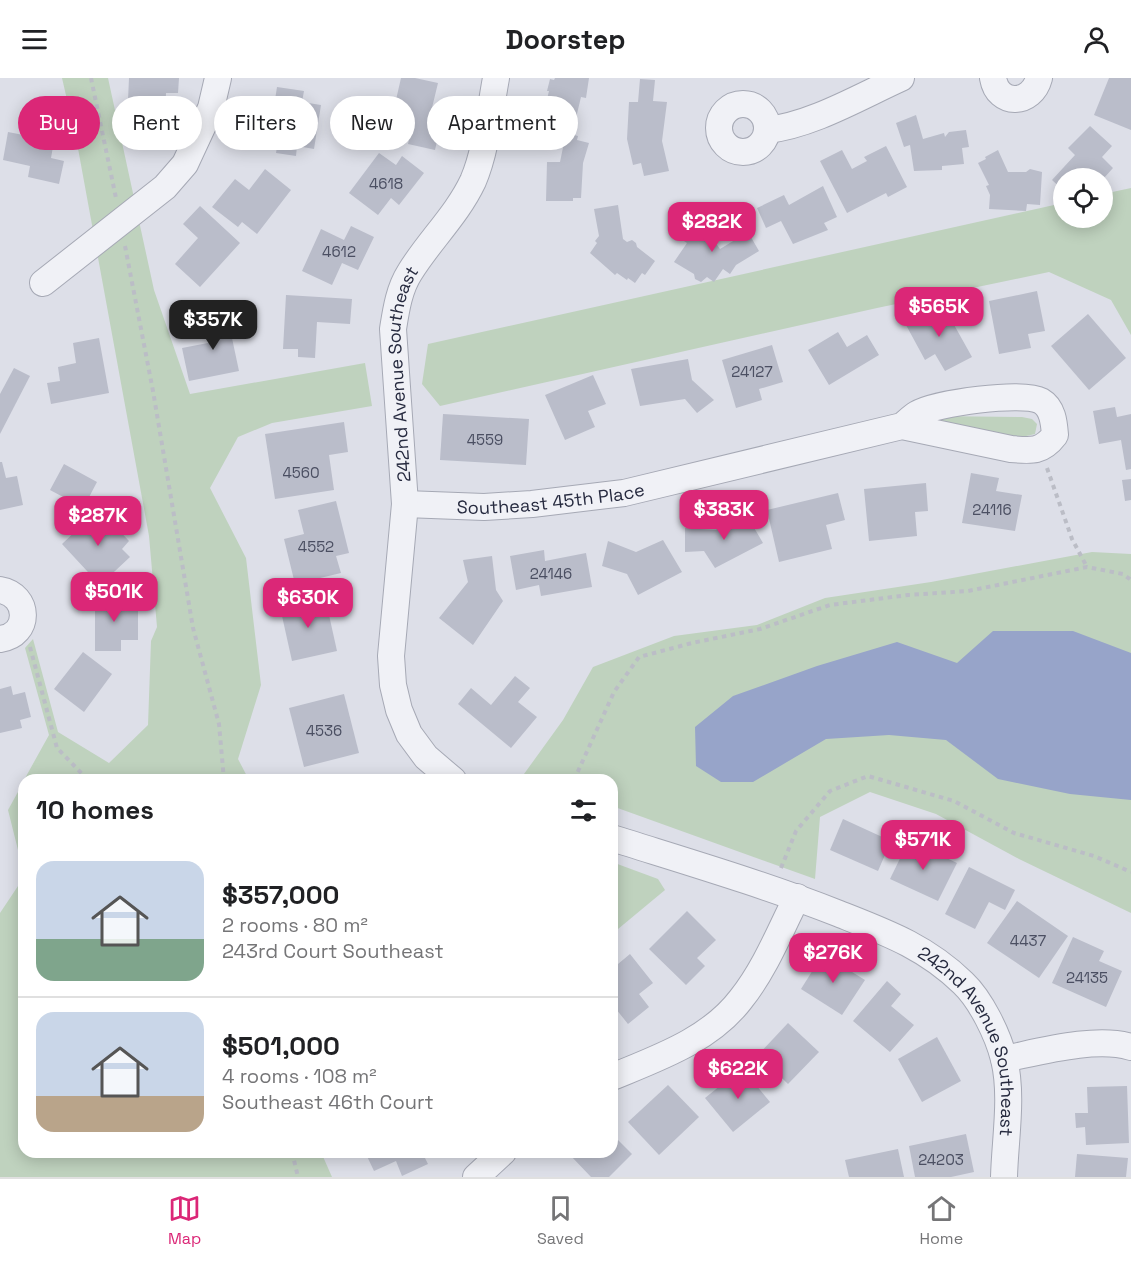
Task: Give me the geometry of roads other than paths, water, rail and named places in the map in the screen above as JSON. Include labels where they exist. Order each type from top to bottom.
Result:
[{"type":"street","points":[[43,283],[165,187],[185,164],[211,108],[218,78]]},
{"type":"street","name":"242nd Avenue Southeast","points":[[446,774],[426,757],[409,734],[399,710],[393,684],[390,656],[405,504],[393,329],[397,303],[408,274],[427,246],[453,215],[473,181],[484,143],[496,78]]},
{"type":"street","points":[[767,130],[790,127],[901,78]]},
{"type":"street","points":[[993,78],[1002,95],[1018,99],[1032,92],[1039,78]]},
{"type":"street","name":"Southeast 45th Place","points":[[405,504],[484,507],[624,493],[902,426],[1011,449],[1041,449],[1055,435],[1050,410],[1042,402],[1029,397],[978,399],[918,413],[902,426]]},
{"type":"street","points":[[0,590],[10,592],[22,605],[22,622],[9,634]]},
{"type":"street","name":"242nd Avenue Southeast","points":[[618,840],[797,897],[903,939],[940,962],[966,985],[986,1014],[1004,1059],[1007,1095],[1004,1177]]},
{"type":"street","points":[[618,1074],[685,1045],[724,1017],[754,982],[797,897]]},
{"type":"street","points":[[1004,1059],[1092,1044],[1131,1047]]},
{"type":"street","points":[[476,1177],[496,1158]]},
{"type":"water","points":[[993,631],[1073,631],[1131,653],[1131,800],[1070,794],[998,779],[946,740],[889,735],[826,739],[753,782],[721,782],[696,766],[695,727],[733,696],[817,666],[897,642],[957,663]]}]
